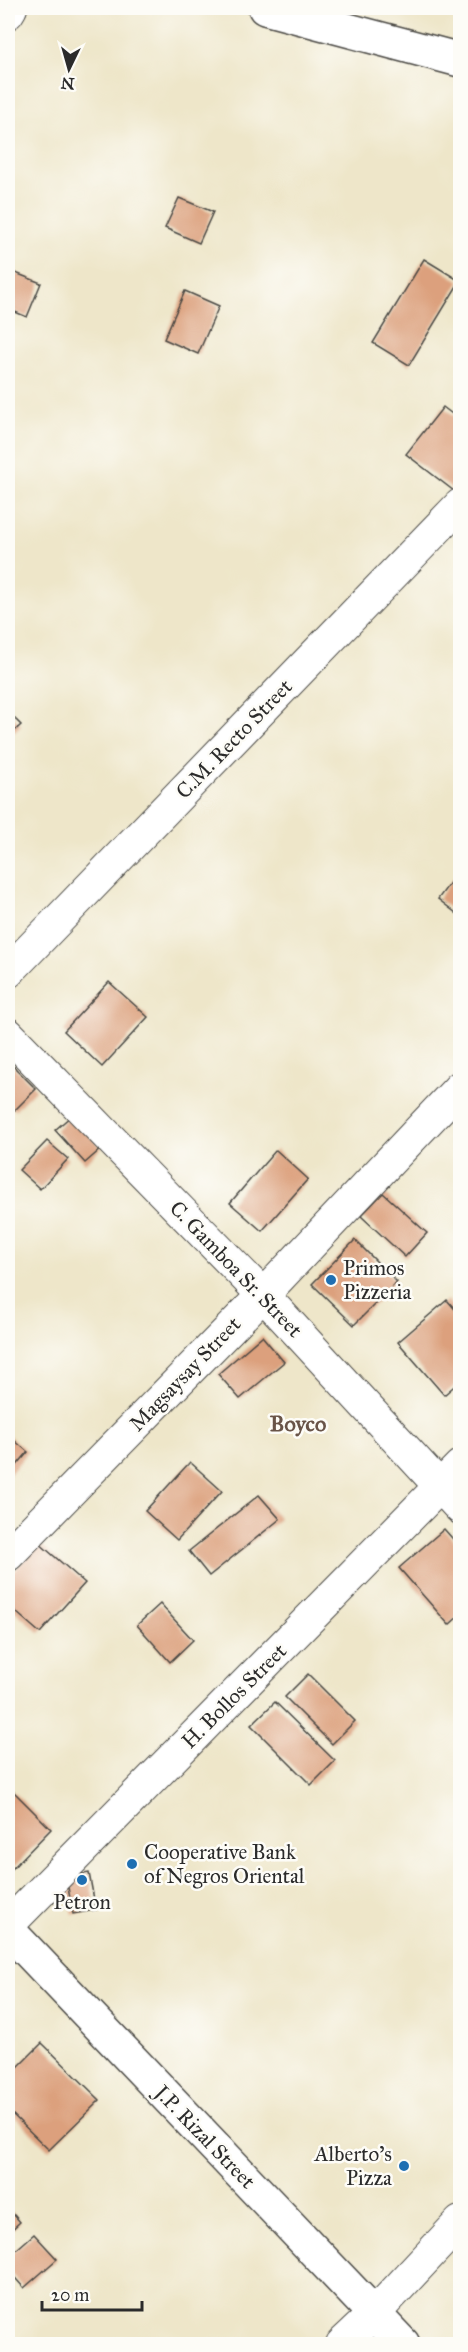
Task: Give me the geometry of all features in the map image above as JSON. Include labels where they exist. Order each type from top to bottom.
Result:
[{"type":"street","points":[[8,13],[11,8]]},
{"type":"street","points":[[265,8],[460,60]]},
{"type":"street","name":"C.M. Recto Street","points":[[8,972],[460,505]]},
{"type":"street","name":"C. Gamboa Sr. Street","points":[[8,1034],[454,1487]]},
{"type":"street","name":"Magsaysay Street","points":[[8,1555],[263,1295],[460,1087]]},
{"type":"street","name":"H. Bollos Street","points":[[8,1925],[454,1487]]},
{"type":"street","name":"J.P. Rizal Street","points":[[8,1930],[403,2344]]},
{"type":"street","points":[[342,2344],[374,2314],[460,2222]]},
{"type":"building","points":[[179,198],[213,212],[199,243],[165,228]]},
{"type":"building","points":[[424,259],[460,281],[409,365],[373,343]]},
{"type":"building","points":[[8,270],[41,283],[27,317],[8,309]]},
{"type":"building","points":[[185,291],[219,306],[198,354],[164,339]]},
{"type":"building","points":[[443,407],[460,420],[460,483],[454,491],[406,454]]},
{"type":"building","points":[[8,712],[21,725],[8,737]]},
{"type":"building","points":[[460,869],[460,916],[438,899]]},
{"type":"building","points":[[109,982],[148,1017],[102,1067],[64,1031]]},
{"type":"building","points":[[8,1061],[36,1089],[15,1110],[8,1103]]},
{"type":"building","points":[[72,1115],[102,1148],[85,1163],[55,1130]]},
{"type":"building","points":[[47,1141],[68,1159],[40,1189],[19,1170]]},
{"type":"building","points":[[276,1150],[308,1179],[262,1231],[230,1203]]},
{"type":"building","points":[[383,1193],[427,1233],[405,1257],[361,1216]]},
{"type":"building","points":[[355,1240],[397,1282],[354,1325],[312,1284]]},
{"type":"building","points":[[447,1300],[460,1315],[460,1381],[444,1395],[398,1342]]},
{"type":"building","points":[[262,1336],[284,1362],[240,1399],[218,1374]]},
{"type":"building","points":[[8,1435],[28,1452],[8,1476]]},
{"type":"building","points":[[190,1462],[222,1491],[177,1540],[145,1511]]},
{"type":"building","points":[[259,1495],[280,1519],[209,1576],[189,1551]]},
{"type":"building","points":[[444,1529],[460,1547],[460,1615],[449,1625],[399,1568]]},
{"type":"building","points":[[39,1543],[85,1583],[40,1633],[8,1605],[8,1578]]},
{"type":"building","points":[[160,1604],[193,1640],[170,1662],[137,1625]]},
{"type":"building","points":[[308,1674],[355,1721],[332,1744],[285,1697]]},
{"type":"building","points":[[275,1702],[335,1761],[311,1785],[251,1725]]},
{"type":"building","points":[[14,1792],[51,1829],[12,1869],[8,1865],[8,1798]]},
{"type":"building","points":[[89,1873],[96,1910],[73,1914],[66,1877]]},
{"type":"building","points":[[42,2043],[100,2100],[49,2150],[8,2110],[8,2077]]},
{"type":"building","points":[[8,2208],[20,2222],[8,2233]]},
{"type":"building","points":[[34,2234],[57,2259],[24,2288],[8,2270],[8,2257]]},
{"type":"place","name":"Primos Pizzeria","points":[[331,1280]]},
{"type":"place","name":"Cooperative Bank of Negros Oriental","points":[[132,1864]]},
{"type":"place","name":"Petron","points":[[82,1880]]},
{"type":"place","name":"Alberto's Pizza","points":[[404,2166]]},
{"type":"district","name":"Boyco","points":[[298,1423]]}]
